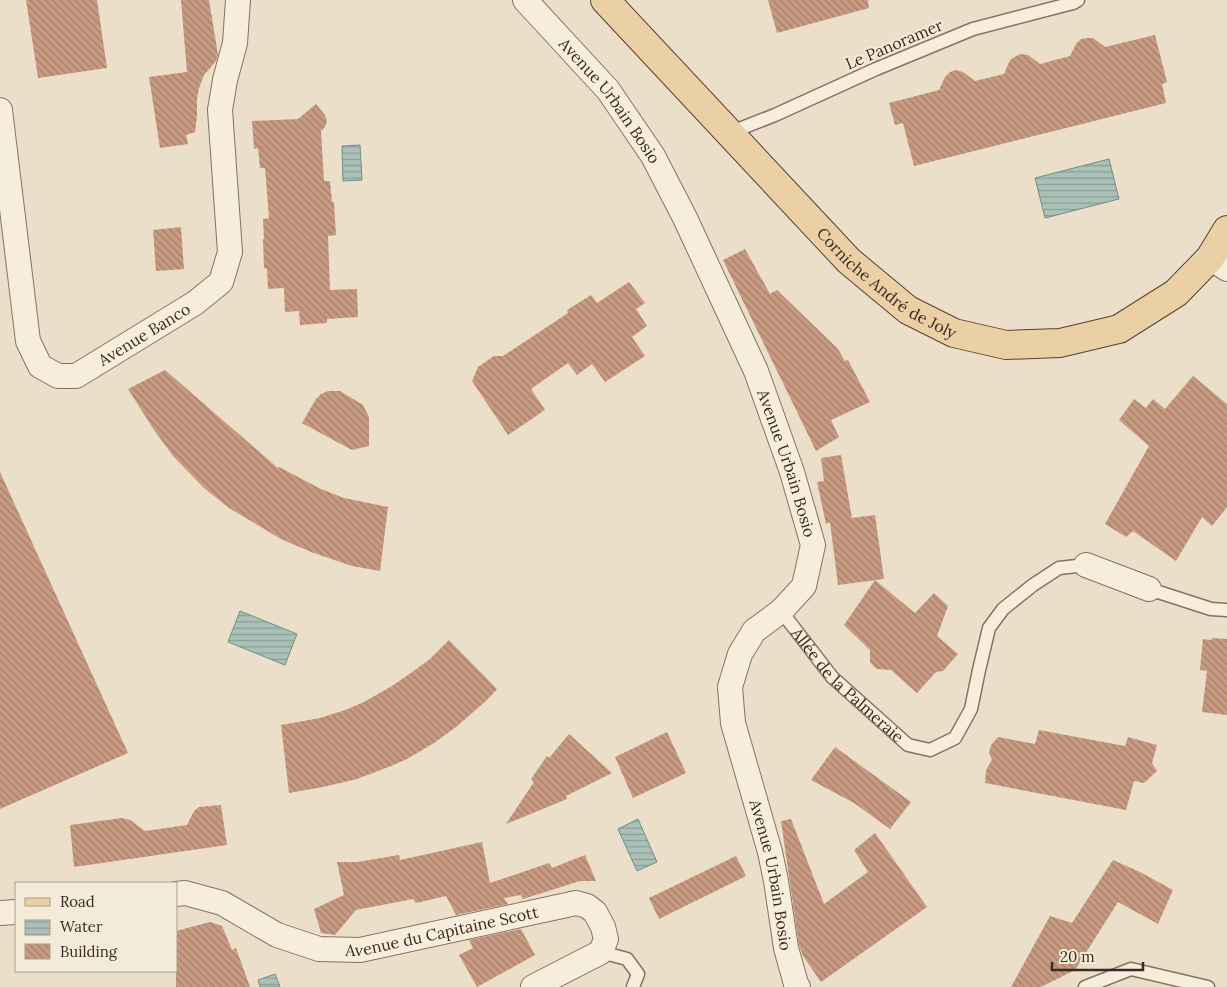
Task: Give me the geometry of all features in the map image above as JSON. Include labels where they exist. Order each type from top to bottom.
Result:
[{"type":"main road","name":"Corniche André de Joly","points":[[605,0],[849,261],[908,310],[954,333],[1006,345],[1060,343],[1118,329],[1219,264],[1227,230]]},
{"type":"street","name":"Avenue Banco","points":[[0,110],[28,341],[40,366],[58,376],[76,376],[195,303],[221,282],[230,252],[220,110],[225,80],[235,44],[238,0]]},
{"type":"street","name":"Avenue Urbain Bosio","points":[[525,0],[608,90],[653,156],[685,218],[756,371],[792,472],[813,545],[804,586],[780,611],[754,631],[740,654],[730,687],[732,722],[770,852],[786,948],[798,987]]},
{"type":"street","name":"Allée de la Palmeraie","points":[[1086,565],[1149,589]]},
{"type":"street","name":"Avenue du Capitaine Scott","points":[[178,894],[185,893],[222,903],[277,935],[319,949],[360,950],[576,903],[587,906],[595,912],[603,927],[606,939],[601,952]]},
{"type":"street","points":[[0,913],[15,912]]},
{"type":"street","points":[[532,987],[601,952]]},
{"type":"lane","name":"Le Panoramer","points":[[729,133],[973,29],[1078,0]]},
{"type":"lane","name":"Allée de la Palmeraie","points":[[780,611],[832,677],[908,746],[930,750],[955,738],[971,709],[989,628],[1003,609],[1033,585],[1059,568],[1086,565]]},
{"type":"lane","name":"Allée de la Palmeraie","points":[[1149,589],[1211,609],[1227,610]]},
{"type":"lane","points":[[601,952],[627,960],[638,974],[633,987]]},
{"type":"lane","points":[[1085,987],[1131,969],[1208,987]]},
{"type":"water","points":[[360,145],[362,180],[343,181],[342,146]]},
{"type":"water","points":[[1109,159],[1119,199],[1045,218],[1035,178]]},
{"type":"water","points":[[240,611],[297,634],[285,665],[228,642]]},
{"type":"water","points":[[638,819],[657,862],[637,871],[618,829]]},
{"type":"water","points":[[275,974],[280,987],[260,987],[258,980]]},
{"type":"building","points":[[26,0],[97,0],[107,68],[38,78]]},
{"type":"building","points":[[181,0],[209,0],[218,55],[216,61],[204,75],[199,88],[195,132],[186,135],[188,144],[160,148],[149,77],[187,72]]},
{"type":"building","points":[[768,0],[868,0],[869,8],[777,33]]},
{"type":"building","points":[[1155,35],[1167,82],[1162,84],[1166,103],[914,166],[903,123],[895,125],[889,103],[939,90],[945,77],[950,72],[956,70],[963,72],[975,81],[1004,74],[1010,60],[1021,54],[1028,55],[1040,64],[1070,56],[1081,39],[1093,38],[1105,47]]},
{"type":"building","points":[[316,104],[325,115],[327,121],[321,131],[324,181],[330,181],[332,202],[334,202],[336,235],[328,236],[330,290],[357,289],[358,317],[327,319],[327,323],[300,325],[299,311],[285,312],[284,288],[268,289],[267,269],[264,268],[263,239],[263,219],[269,218],[265,168],[260,168],[258,148],[254,149],[252,121],[298,119]]},
{"type":"building","points":[[181,227],[184,269],[156,271],[153,230]]},
{"type":"building","points":[[745,249],[770,294],[777,290],[838,349],[845,361],[848,360],[870,402],[831,420],[839,437],[816,451],[723,260]]},
{"type":"building","points":[[629,282],[645,303],[636,309],[647,326],[632,337],[645,356],[605,382],[592,364],[577,375],[568,363],[531,389],[545,410],[508,435],[472,381],[478,367],[494,356],[503,356],[568,313],[567,310],[591,295],[597,303]]},
{"type":"building","points":[[165,370],[278,468],[344,498],[388,507],[380,571],[352,566],[281,539],[229,508],[204,488],[173,456],[128,389]]},
{"type":"building","points":[[1193,376],[1227,404],[1227,507],[1212,526],[1202,517],[1176,561],[1133,531],[1126,537],[1105,524],[1149,446],[1119,420],[1134,399],[1146,408],[1153,399],[1165,409]]},
{"type":"building","points":[[328,391],[340,391],[363,405],[369,417],[369,446],[352,450],[302,423],[316,399]]},
{"type":"building","points":[[841,455],[852,518],[875,515],[884,579],[838,585],[830,522],[826,524],[817,482],[824,481],[821,458]]},
{"type":"building","points":[[0,472],[128,753],[0,809]]},
{"type":"building","points":[[875,580],[915,613],[934,593],[948,606],[937,636],[958,654],[943,671],[936,672],[917,693],[891,670],[877,669],[870,662],[870,650],[844,625]]},
{"type":"building","points":[[1212,638],[1227,639],[1227,715],[1202,712],[1207,671],[1200,670],[1203,639],[1211,640]]},
{"type":"building","points":[[449,640],[497,689],[487,700],[456,727],[407,759],[357,779],[289,793],[281,725],[320,718],[364,702],[415,670],[430,659]]},
{"type":"building","points":[[1039,730],[1125,746],[1128,737],[1157,745],[1152,763],[1157,771],[1144,783],[1134,781],[1126,810],[985,783],[986,770],[992,760],[989,753],[991,745],[998,737],[1035,744]]},
{"type":"building","points":[[667,732],[686,773],[633,798],[615,757]]},
{"type":"building","points":[[569,734],[612,773],[566,796],[567,799],[506,824],[534,782],[531,779],[547,756],[549,758]]},
{"type":"building","points":[[835,747],[911,802],[890,829],[854,803],[811,780]]},
{"type":"building","points":[[221,805],[227,845],[74,867],[70,825],[122,818],[130,820],[145,831],[187,825],[194,811],[199,807]]},
{"type":"building","points":[[791,819],[824,904],[868,872],[854,850],[875,833],[927,907],[821,982],[803,956],[799,945],[781,821]]},
{"type":"building","points":[[482,842],[490,883],[549,863],[552,868],[585,855],[596,881],[580,881],[523,899],[521,895],[504,898],[508,904],[456,915],[446,896],[416,903],[413,899],[356,910],[335,935],[321,933],[314,909],[344,895],[337,862],[357,862],[399,855],[400,860]]},
{"type":"building","points":[[736,856],[746,876],[659,919],[649,898]]},
{"type":"building","points":[[1113,860],[1173,890],[1158,924],[1118,902],[1075,970],[1041,987],[1011,987],[1050,916],[1072,923]]},
{"type":"building","points":[[210,922],[222,926],[232,950],[236,948],[250,987],[176,987],[178,930]]},
{"type":"building","points":[[521,929],[535,955],[477,987],[459,955],[473,948],[469,940]]}]
